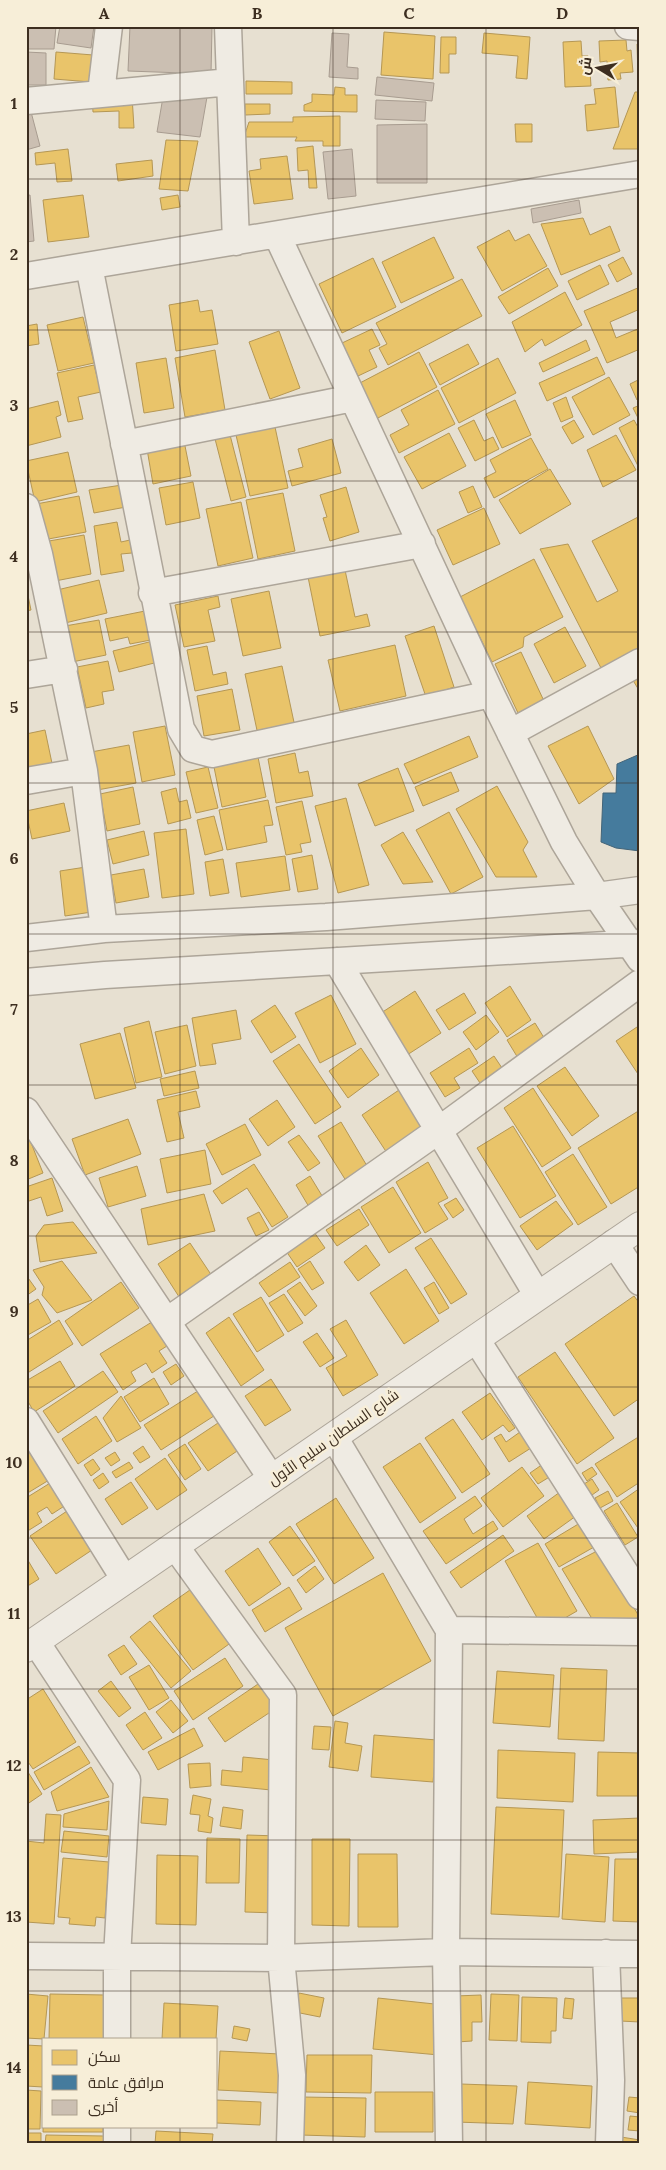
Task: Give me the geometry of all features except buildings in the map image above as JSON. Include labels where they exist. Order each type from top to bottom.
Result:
[{"type":"street","points":[[101,93],[109,26]]},
{"type":"street","points":[[228,26],[236,242]]},
{"type":"street","points":[[628,26],[640,27]]},
{"type":"street","points":[[26,102],[101,93],[230,82]]},
{"type":"street","points":[[26,276],[640,174]]},
{"type":"street","points":[[277,235],[491,694],[564,842],[597,896],[636,949]]},
{"type":"street","points":[[89,266],[152,593],[181,729],[193,748],[212,754],[491,694]]},
{"type":"street","points":[[124,444],[353,398]]},
{"type":"street","points":[[26,508],[33,555],[64,669],[84,771],[104,929]]},
{"type":"street","points":[[152,593],[422,544]]},
{"type":"street","points":[[510,733],[640,662]]},
{"type":"street","points":[[26,676],[64,669]]},
{"type":"street","points":[[26,781],[84,771]]},
{"type":"street","points":[[26,938],[104,929],[326,917],[597,896],[640,890]]},
{"type":"street","points":[[26,982],[105,975],[337,961],[636,949]]},
{"type":"street","points":[[337,961],[538,1296]]},
{"type":"street","points":[[168,1321],[439,1130],[640,982]]},
{"type":"street","points":[[26,1111],[272,1479]]},
{"type":"street","name":"شارع السلطان سليم الأول","points":[[31,1645],[640,1226]]},
{"type":"street","points":[[614,1244],[640,1282]]},
{"type":"street","points":[[476,1339],[640,1596]]},
{"type":"street","points":[[26,1421],[125,1580]]},
{"type":"street","points":[[334,1437],[449,1630],[446,1952],[449,2144]]},
{"type":"street","points":[[176,1546],[283,1695],[281,1958],[292,2075],[290,2144]]},
{"type":"street","points":[[449,1630],[640,1632]]},
{"type":"street","points":[[31,1645],[127,1780],[117,1957],[117,2038]]},
{"type":"street","points":[[26,1956],[281,1958],[446,1952],[640,1954]]},
{"type":"street","points":[[606,1953],[611,2080],[609,2144]]},
{"type":"street","points":[[117,2128],[117,2144]]}]
